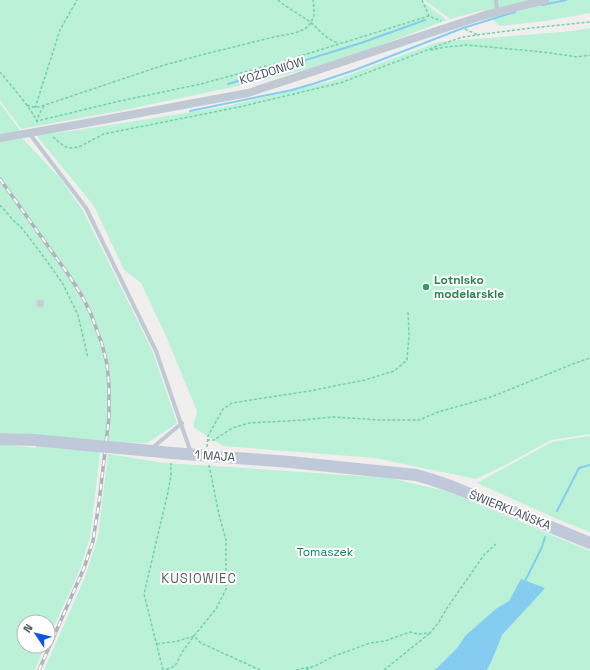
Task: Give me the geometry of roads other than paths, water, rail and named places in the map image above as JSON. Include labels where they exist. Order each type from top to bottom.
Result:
[{"type":"main road","name":"1 MAJA","points":[[0,439],[35,440],[290,462],[405,473],[430,479]]},
{"type":"main road","name":"ŚWIERKLAŃSKA","points":[[430,479],[590,543]]},
{"type":"street","name":"KOŻDONIÓW","points":[[0,138],[248,93],[482,16],[545,0]]},
{"type":"lane","points":[[496,0],[497,12]]},
{"type":"lane","points":[[29,133],[86,208],[156,350],[182,423],[191,454]]},
{"type":"lane","points":[[149,450],[182,423]]},
{"type":"water","points":[[521,579],[545,588],[502,635],[487,670],[433,670],[437,668],[457,648],[466,635],[497,608],[509,601]]},
{"type":"waterway","points":[[542,5],[566,0]]},
{"type":"waterway","points":[[190,111],[292,90],[316,83],[355,70],[463,28],[515,12]]},
{"type":"waterway","points":[[228,84],[361,43],[425,20]]},
{"type":"waterway","points":[[557,511],[579,468],[590,465]]},
{"type":"waterway","points":[[525,581],[542,547],[545,537]]},
{"type":"railway","points":[[0,179],[82,296],[91,314],[102,344],[107,364],[109,385],[109,417],[93,541],[84,568],[39,670]]},
{"type":"place","name":"Lotnisko modelarskie","points":[[426,287]]},
{"type":"district","name":"KUSIOWIEC","points":[[199,578]]},
{"type":"park label","name":"Tomaszek","points":[[325,552]]}]
